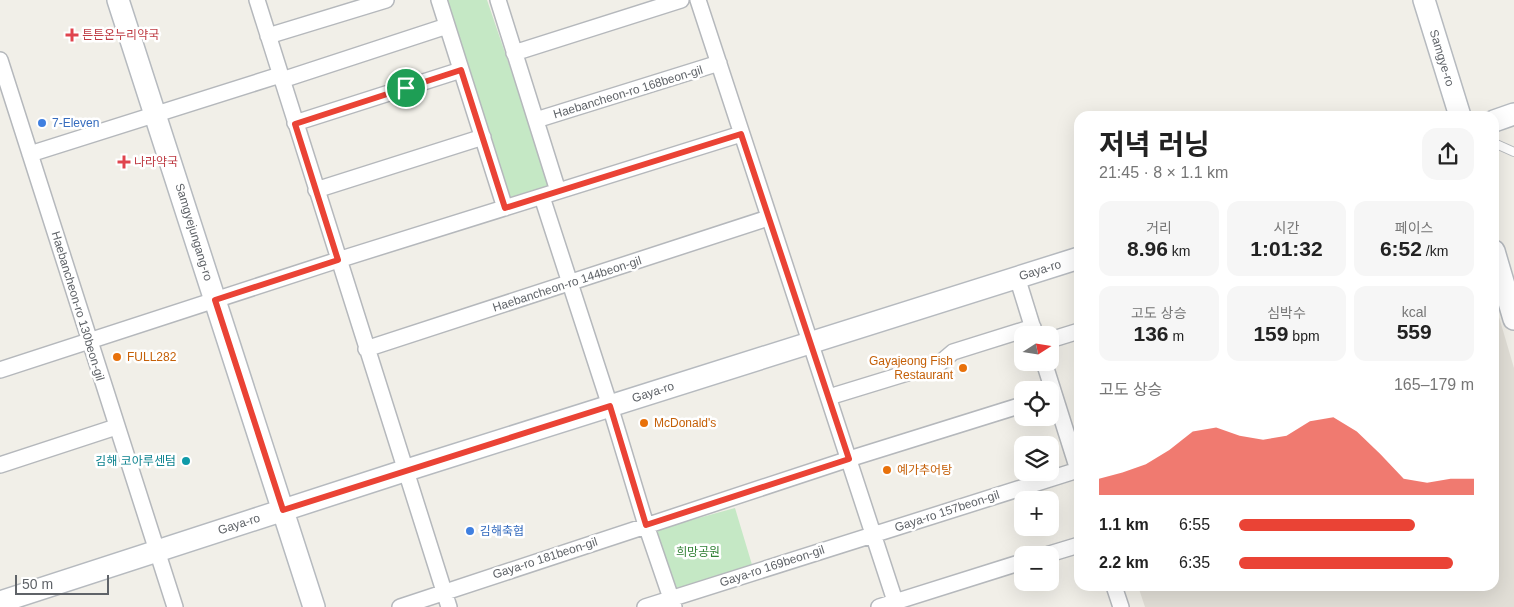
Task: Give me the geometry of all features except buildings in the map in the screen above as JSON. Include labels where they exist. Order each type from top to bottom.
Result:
[{"type":"main road","name":"Samgyejungang-ro","points":[[118,0],[314,607]]},
{"type":"main road","name":"Samgye-ro","points":[[1424,0],[1458,111]]},
{"type":"main road","points":[[1499,119],[1514,114]]},
{"type":"main road","name":"Gaya-ro","points":[[0,602],[407,470],[1074,260]]},
{"type":"main road","points":[[1499,268],[1514,319]]},
{"type":"street","points":[[257,0],[449,607]]},
{"type":"street","points":[[268,36],[386,0]]},
{"type":"street","points":[[438,0],[505,208]]},
{"type":"street","points":[[498,0],[558,191]]},
{"type":"street","points":[[514,53],[681,0]]},
{"type":"street","name":"Haebancheon-ro 168beon-gil","points":[[698,0],[768,218],[811,342]]},
{"type":"street","points":[[30,154],[447,26]]},
{"type":"street","name":"Haebancheon-ro 130beon-gil","points":[[0,60],[116,428],[175,607]]},
{"type":"street","name":"Haebancheon-ro 168beon-gil","points":[[536,120],[719,63]]},
{"type":"street","points":[[295,124],[461,70]]},
{"type":"street","points":[[0,370],[338,260],[741,134]]},
{"type":"street","points":[[316,190],[483,137]]},
{"type":"street","points":[[542,197],[610,406],[646,525],[673,603],[645,607]]},
{"type":"street","name":"Haebancheon-ro 144beon-gil","points":[[366,349],[768,218]]},
{"type":"street","points":[[1017,277],[1032,326]]},
{"type":"street","points":[[1059,337],[1074,333]]},
{"type":"street","points":[[829,397],[940,363],[953,352],[1014,336]]},
{"type":"street","points":[[811,342],[896,604]]},
{"type":"street","points":[[646,525],[1014,407]]},
{"type":"street","points":[[1059,416],[1074,460]]},
{"type":"street","points":[[0,465],[116,428]]},
{"type":"street","name":"Gaya-ro 157beon-gil","points":[[873,534],[1074,473]]},
{"type":"street","name":"Gaya-ro 181beon-gil","points":[[400,607],[646,525]]},
{"type":"street","name":"Gaya-ro 169beon-gil","points":[[673,603],[873,534]]},
{"type":"street","points":[[1059,551],[1074,547]]},
{"type":"street","points":[[878,607],[896,604],[1014,565]]},
{"type":"street","points":[[1116,591],[1121,607]]},
{"type":"lane","points":[[1499,145],[1514,152]]},
{"type":"shaded area","points":[[1499,317],[1514,368],[1514,607],[1145,607],[1140,591],[1499,591]]},
{"type":"green space","points":[[443,0],[487,0],[551,187],[508,200]]},
{"type":"green space","name":"희망공원","points":[[735,508],[753,568],[672,594],[651,531]]},
{"type":"place","name":"튼튼온누리약국","points":[[72,35]]},
{"type":"place","name":"7-Eleven","points":[[42,123]]},
{"type":"place","name":"나라약국","points":[[124,162]]},
{"type":"place","name":"FULL282","points":[[117,357]]},
{"type":"place","name":"Gayajeong Fish Restaurant","points":[[963,368]]},
{"type":"place","name":"McDonald's","points":[[644,423]]},
{"type":"place","name":"김해 코아루센텀","points":[[186,461]]},
{"type":"place","name":"예가추어탕","points":[[887,470]]},
{"type":"place","name":"김해축협","points":[[470,531]]},
{"type":"route","points":[[461,70],[505,208],[741,134],[849,459],[646,525],[610,406],[283,510],[215,300],[338,260],[295,124],[406,88],[461,70]]}]
